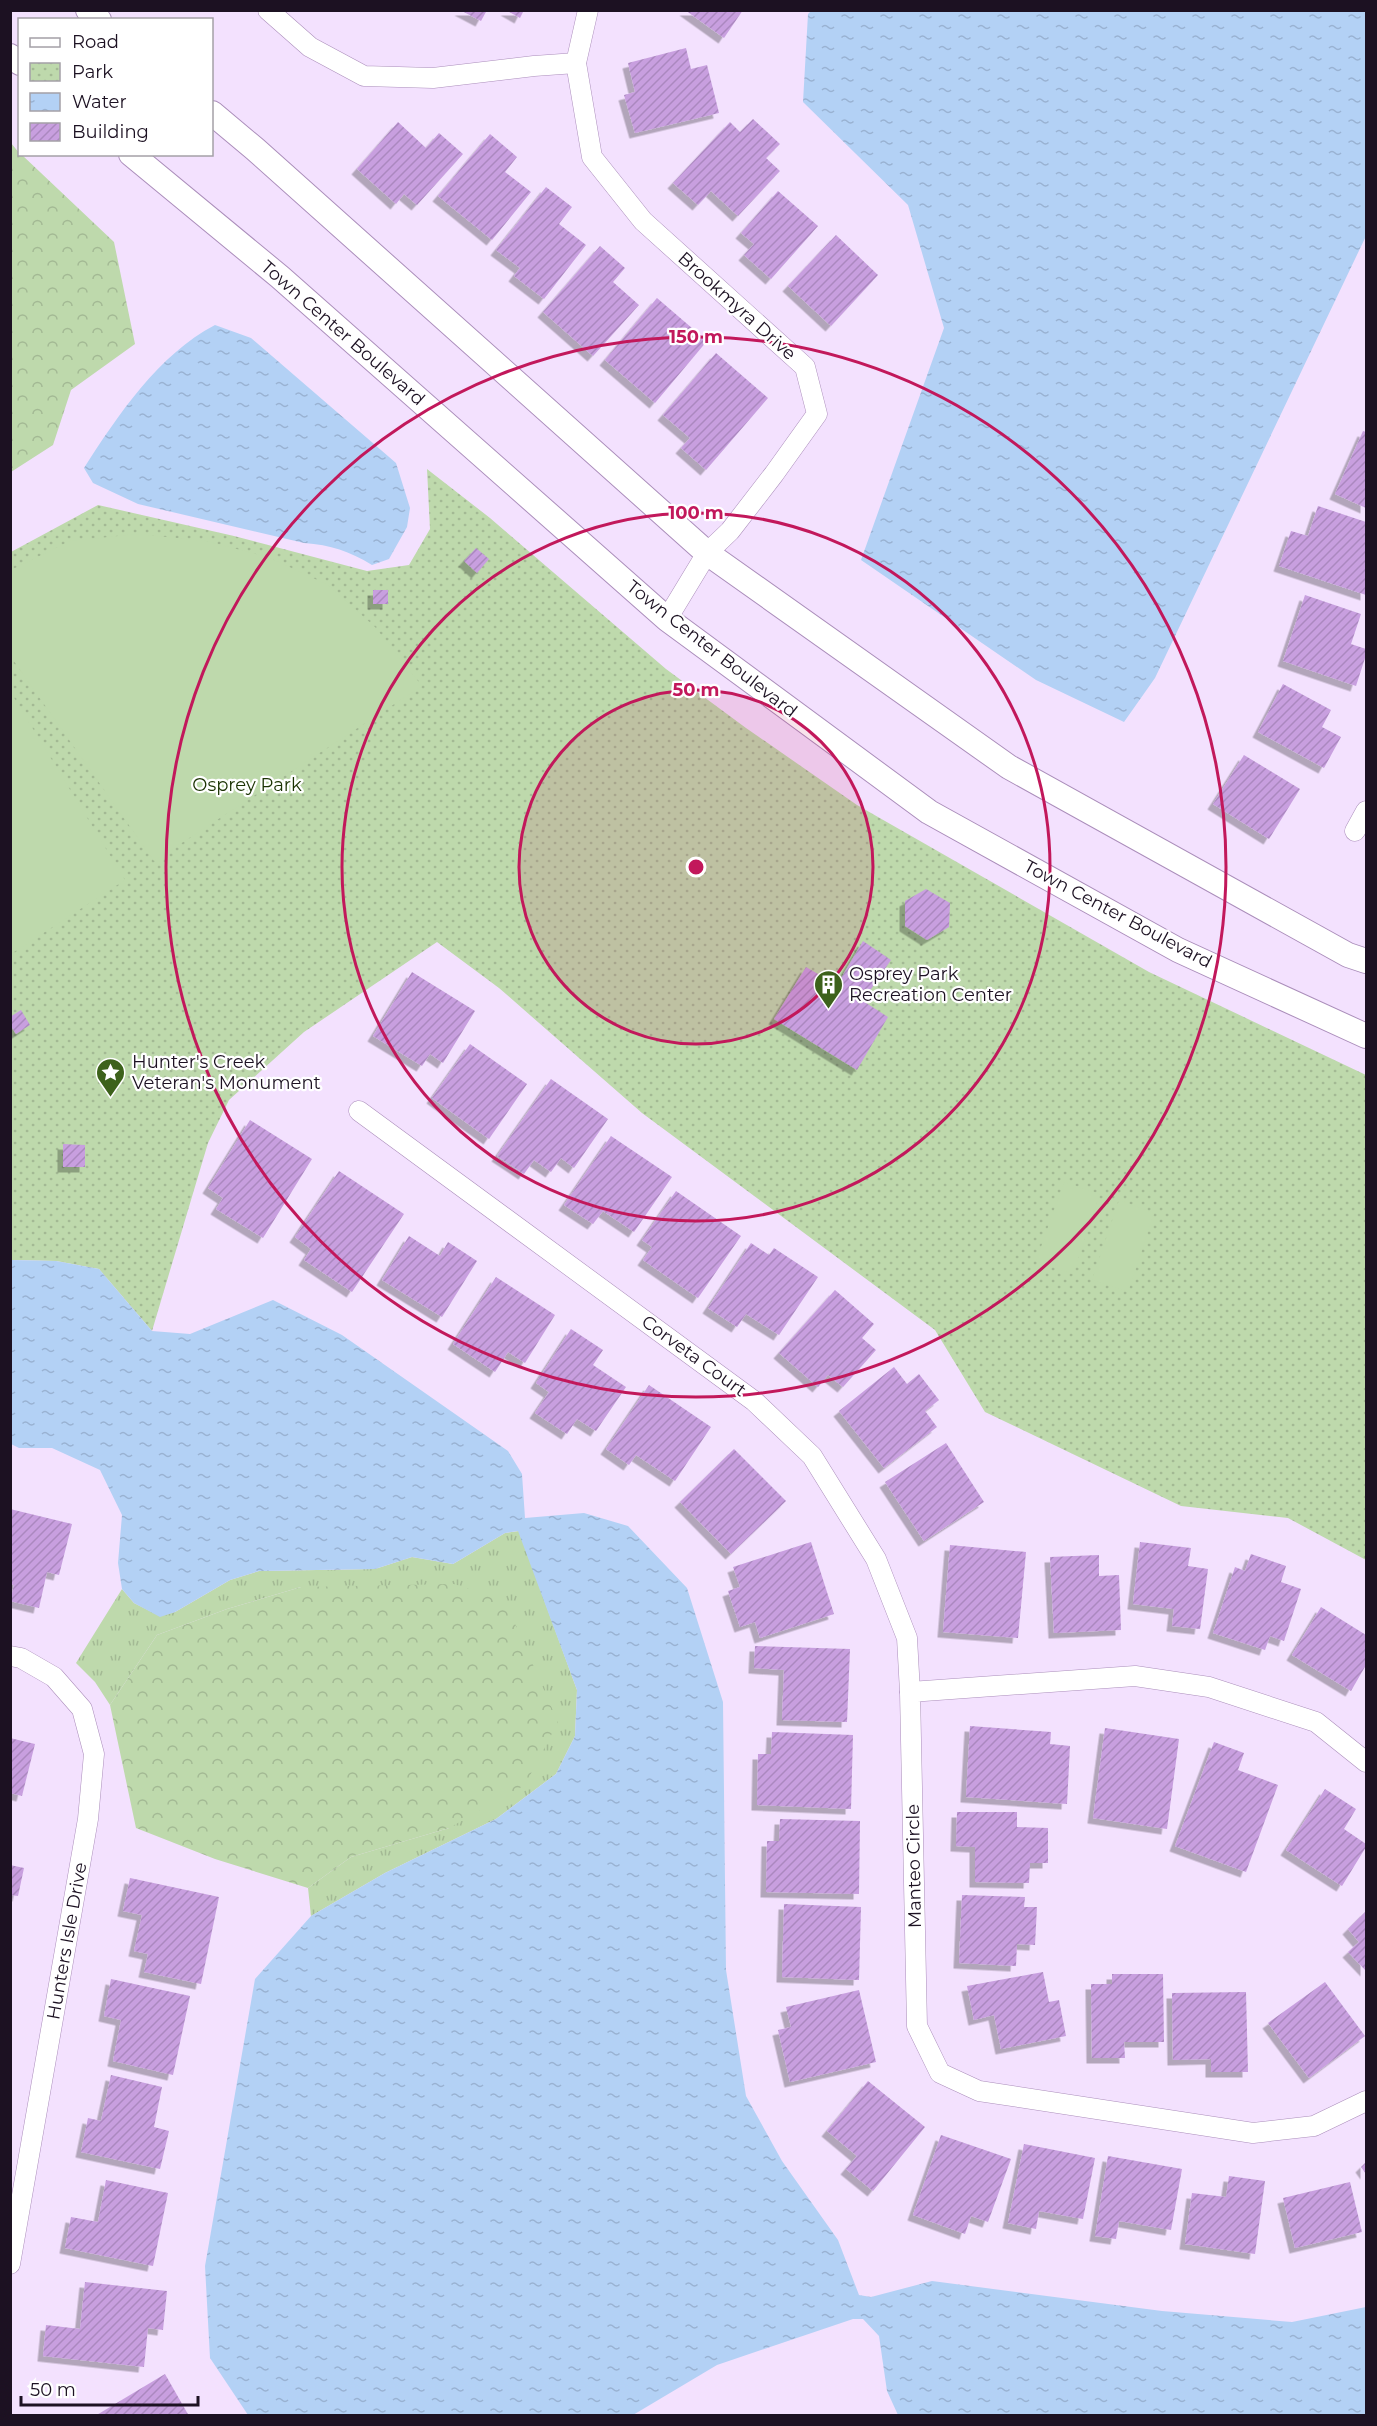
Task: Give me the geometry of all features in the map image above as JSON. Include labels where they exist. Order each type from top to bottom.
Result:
[{"type":"street","points":[[268,10],[310,47],[364,75],[433,78],[576,63]]},
{"type":"street","name":"Brookmyra Drive","points":[[588,10],[576,63],[592,158],[643,221],[805,367],[817,414],[730,531],[707,553],[667,619]]},
{"type":"street","points":[[213,114],[707,553],[1009,767],[1348,955],[1366,962]]},
{"type":"street","name":"Town Center Boulevard","points":[[132,156],[280,277],[667,619],[929,812],[1178,950],[1366,1036]]},
{"type":"street","points":[[1355,831],[1366,811]]},
{"type":"street","name":"Corveta Court","points":[[359,1111],[754,1401],[812,1456],[876,1559],[907,1638],[910,1692]]},
{"type":"street","name":"Hunters Isle Drive","points":[[10,1656],[21,1658],[54,1677],[82,1708],[94,1754],[88,1819],[10,2264]]},
{"type":"street","points":[[910,1692],[1135,1676],[1199,1686],[1316,1722],[1366,1762]]},
{"type":"street","name":"Manteo Circle","points":[[910,1692],[917,2026],[940,2073],[979,2091],[1253,2133],[1314,2126],[1366,2101]]},
{"type":"green space","points":[[11,143],[18,152],[18,156],[23,156],[114,242],[135,344],[71,390],[53,445],[11,472]]},
{"type":"green space","name":"Osprey Park","points":[[427,469],[490,518],[666,669],[857,805],[1149,972],[1366,1075],[1366,1560],[1288,1518],[1181,1506],[985,1412],[935,1330],[642,1113],[499,988],[437,942],[304,1032],[229,1100],[208,1143],[152,1331],[99,1269],[56,1261],[11,1260],[11,552],[98,505],[234,536],[367,571],[409,565],[430,529]]},
{"type":"green space","points":[[137,534],[206,541],[268,557],[328,585],[375,627],[422,686],[154,861],[11,657],[11,570],[70,541]]},
{"type":"green space","points":[[10,691],[125,880],[11,954],[10,954]]},
{"type":"green space","points":[[1064,1182],[1100,1194],[1073,1274],[1036,1261]]},
{"type":"green space","points":[[1119,1200],[1154,1213],[1128,1292],[1092,1280]]},
{"type":"green space","points":[[519,1531],[577,1690],[575,1736],[556,1774],[496,1819],[385,1873],[311,1916],[308,1888],[351,1857],[449,1828],[301,1587],[227,1609],[157,1635],[110,1705],[95,1682],[76,1663],[122,1589],[134,1603],[160,1616],[175,1612],[230,1580],[259,1571],[375,1569],[412,1557],[453,1564],[505,1533]]},
{"type":"green space","points":[[454,1584],[505,1601],[558,1722],[525,1785],[449,1828],[351,1857],[308,1888],[215,1859],[136,1828],[110,1705],[157,1635],[227,1609],[301,1587]]},
{"type":"water","points":[[811,11],[1366,11],[1366,236],[1155,678],[1124,722],[1036,680],[861,560],[944,328],[908,205],[803,102],[808,14]]},
{"type":"water","points":[[215,325],[251,338],[396,463],[410,508],[407,527],[389,559],[372,565],[347,552],[331,547],[304,543],[138,504],[93,483],[84,468],[126,407],[158,369],[176,352]]},
{"type":"water","points":[[11,1260],[56,1261],[99,1269],[152,1331],[190,1334],[273,1300],[342,1335],[508,1451],[522,1474],[525,1518],[584,1513],[628,1526],[687,1588],[723,1702],[726,1970],[746,2096],[782,2161],[838,2240],[859,2295],[871,2297],[932,2281],[1162,2311],[1292,2322],[1366,2307],[1366,2415],[898,2415],[887,2391],[879,2336],[863,2319],[853,2319],[717,2365],[633,2415],[248,2415],[210,2358],[205,2266],[255,1979],[311,1916],[385,1873],[496,1819],[556,1774],[575,1736],[577,1690],[518,1531],[505,1533],[453,1564],[412,1557],[375,1569],[259,1571],[230,1580],[175,1612],[160,1617],[134,1603],[122,1589],[118,1563],[122,1515],[100,1470],[52,1448],[19,1448],[11,1444]]},
{"type":"building","points":[[460,10],[487,10],[481,21]]},
{"type":"building","points":[[506,10],[524,10],[520,18]]},
{"type":"building","points":[[685,10],[743,10],[724,38]]},
{"type":"building","points":[[686,48],[691,69],[707,65],[719,113],[635,133],[624,95],[635,92],[628,63]]},
{"type":"building","points":[[753,119],[780,144],[766,158],[780,171],[738,216],[711,191],[698,205],[673,183],[730,122],[740,132]]},
{"type":"building","points":[[398,122],[426,148],[439,133],[463,154],[417,205],[404,194],[396,204],[357,169]]},
{"type":"building","points":[[490,134],[517,157],[505,172],[531,192],[492,240],[438,196]]},
{"type":"building","points":[[546,187],[572,207],[559,224],[586,245],[544,299],[514,276],[520,268],[496,250]]},
{"type":"building","points":[[778,191],[818,226],[771,279],[744,255],[754,244],[741,233]]},
{"type":"building","points":[[836,235],[878,275],[831,326],[788,286]]},
{"type":"building","points":[[600,246],[625,268],[613,282],[639,305],[593,356],[543,312]]},
{"type":"building","points":[[657,298],[707,341],[655,403],[605,360]]},
{"type":"building","points":[[716,353],[768,398],[706,470],[681,448],[690,438],[663,415]]},
{"type":"building","points":[[1363,431],[1366,432],[1366,508],[1335,494]]},
{"type":"building","points":[[1318,506],[1366,522],[1366,595],[1279,566],[1291,531],[1308,536]]},
{"type":"building","points":[[476,548],[489,559],[477,573],[464,561]]},
{"type":"building","points":[[373,590],[388,590],[388,604],[373,604]]},
{"type":"building","points":[[1305,595],[1361,614],[1351,644],[1366,649],[1356,686],[1283,661]]},
{"type":"building","points":[[1283,684],[1331,710],[1322,727],[1341,737],[1324,768],[1258,732]]},
{"type":"building","points":[[1244,755],[1300,789],[1269,839],[1213,804]]},
{"type":"building","points":[[926,889],[950,903],[949,927],[927,940],[905,926],[905,901]]},
{"type":"building","name":"Osprey Park Recreation Center","points":[[863,941],[891,960],[863,1001],[888,1017],[857,1070],[774,1019],[806,967],[837,985]]},
{"type":"building","points":[[412,972],[475,1011],[443,1063],[430,1054],[422,1066],[373,1036]]},
{"type":"building","points":[[21,1010],[30,1025],[16,1034],[10,1025],[10,1017]]},
{"type":"building","points":[[470,1044],[527,1084],[489,1139],[432,1098]]},
{"type":"building","points":[[551,1079],[608,1119],[574,1168],[561,1158],[551,1172],[534,1160],[524,1174],[497,1156]]},
{"type":"building","points":[[250,1120],[312,1159],[263,1238],[216,1209],[223,1198],[208,1188]]},
{"type":"building","points":[[611,1136],[672,1177],[634,1232],[603,1211],[593,1224],[564,1205]]},
{"type":"building","points":[[63,1144],[85,1145],[85,1167],[63,1167]]},
{"type":"building","points":[[339,1171],[404,1214],[352,1292],[304,1260],[311,1249],[295,1237]]},
{"type":"building","points":[[676,1191],[741,1236],[698,1298],[643,1260],[652,1247],[642,1240]]},
{"type":"building","points":[[409,1236],[440,1256],[448,1242],[477,1261],[442,1317],[382,1280]]},
{"type":"building","points":[[751,1243],[769,1255],[774,1248],[818,1277],[779,1335],[746,1314],[737,1327],[708,1308]]},
{"type":"building","points":[[496,1277],[555,1315],[525,1363],[508,1352],[495,1372],[453,1344]]},
{"type":"building","points":[[835,1290],[874,1324],[862,1338],[876,1350],[843,1387],[828,1375],[818,1387],[779,1353]]},
{"type":"building","points":[[571,1329],[603,1350],[593,1365],[626,1387],[596,1431],[577,1419],[567,1434],[535,1413],[549,1392],[536,1383]]},
{"type":"building","points":[[894,1367],[907,1384],[919,1374],[939,1400],[925,1411],[937,1427],[884,1468],[839,1411]]},
{"type":"building","points":[[649,1385],[711,1427],[675,1481],[636,1455],[629,1465],[606,1449]]},
{"type":"building","points":[[946,1443],[984,1502],[924,1541],[885,1482]]},
{"type":"building","points":[[734,1449],[786,1501],[731,1554],[680,1502]]},
{"type":"building","points":[[10,1509],[72,1524],[59,1575],[47,1572],[39,1608],[10,1601],[14,1585],[10,1584]]},
{"type":"building","points":[[811,1542],[834,1614],[760,1638],[755,1622],[740,1627],[728,1591],[740,1587],[733,1567]]},
{"type":"building","points":[[1140,1542],[1191,1548],[1188,1566],[1208,1569],[1200,1629],[1172,1626],[1174,1609],[1133,1604]]},
{"type":"building","points":[[950,1545],[1026,1552],[1018,1638],[943,1632]]},
{"type":"building","points":[[1251,1554],[1286,1566],[1281,1582],[1301,1589],[1284,1641],[1270,1636],[1265,1650],[1213,1633],[1235,1567],[1245,1571]]},
{"type":"building","points":[[1099,1555],[1099,1576],[1119,1575],[1121,1630],[1054,1633],[1050,1557]]},
{"type":"building","points":[[1321,1607],[1366,1635],[1366,1665],[1351,1691],[1292,1655]]},
{"type":"building","points":[[755,1646],[850,1649],[847,1722],[782,1720],[784,1670],[754,1668]]},
{"type":"building","points":[[970,1726],[1051,1732],[1050,1744],[1070,1746],[1067,1804],[966,1797]]},
{"type":"building","points":[[1105,1728],[1179,1739],[1167,1829],[1093,1818]]},
{"type":"building","points":[[772,1732],[853,1735],[851,1809],[757,1805],[758,1754],[771,1754]]},
{"type":"building","points":[[10,1738],[35,1744],[22,1796],[10,1793]]},
{"type":"building","points":[[1214,1742],[1244,1753],[1238,1770],[1278,1785],[1246,1872],[1175,1846]]},
{"type":"building","points":[[1325,1789],[1356,1809],[1344,1829],[1366,1844],[1342,1886],[1286,1850]]},
{"type":"building","points":[[957,1812],[1017,1812],[1017,1827],[1048,1828],[1048,1863],[1030,1863],[1029,1883],[975,1882],[975,1847],[956,1846]]},
{"type":"building","points":[[780,1819],[860,1821],[859,1894],[766,1892],[767,1841],[779,1841]]},
{"type":"building","points":[[10,1865],[24,1868],[18,1896],[10,1895]]},
{"type":"building","points":[[130,1878],[219,1897],[201,1984],[144,1972],[148,1954],[134,1951],[142,1915],[123,1911]]},
{"type":"building","points":[[962,1895],[1025,1897],[1024,1907],[1037,1907],[1035,1945],[1017,1944],[1016,1966],[959,1963]]},
{"type":"building","points":[[784,1904],[861,1907],[859,1980],[782,1977]]},
{"type":"building","points":[[1366,1911],[1366,1971],[1348,1952],[1359,1942],[1348,1929]]},
{"type":"building","points":[[1043,1972],[1049,2002],[1059,2000],[1066,2036],[1001,2049],[994,2015],[974,2020],[967,1986]]},
{"type":"building","points":[[1112,1974],[1163,1974],[1164,2042],[1124,2042],[1125,2058],[1092,2058],[1091,1984],[1112,1984]]},
{"type":"building","points":[[111,1979],[190,1996],[173,2075],[113,2061],[121,2020],[104,2016]]},
{"type":"building","points":[[1325,1982],[1365,2036],[1309,2078],[1268,2023]]},
{"type":"building","points":[[859,1990],[876,2062],[790,2082],[778,2030],[791,2027],[786,2007]]},
{"type":"building","points":[[1246,1992],[1248,2072],[1211,2072],[1211,2059],[1173,2060],[1172,1993]]},
{"type":"building","points":[[111,2075],[162,2087],[154,2127],[169,2131],[160,2169],[81,2152],[88,2118],[101,2121]]},
{"type":"building","points":[[868,2081],[925,2127],[873,2191],[846,2169],[857,2156],[827,2131]]},
{"type":"building","points":[[941,2135],[1011,2159],[988,2222],[971,2216],[965,2234],[913,2215]]},
{"type":"building","points":[[1024,2144],[1095,2158],[1083,2219],[1039,2211],[1036,2229],[1008,2223]]},
{"type":"building","points":[[1108,2156],[1182,2169],[1171,2230],[1119,2221],[1116,2239],[1095,2236]]},
{"type":"building","points":[[1366,2162],[1366,2174],[1361,2167]]},
{"type":"building","points":[[1229,2176],[1265,2181],[1255,2254],[1185,2244],[1192,2193],[1226,2197]]},
{"type":"building","points":[[106,2180],[168,2193],[153,2266],[65,2248],[71,2217],[98,2222]]},
{"type":"building","points":[[1350,2182],[1362,2232],[1295,2248],[1283,2198]]},
{"type":"building","points":[[85,2282],[167,2291],[163,2330],[148,2328],[144,2367],[43,2356],[46,2325],[80,2329]]},
{"type":"building","points":[[165,2374],[189,2416],[95,2416]]},
{"type":"place","name":"Osprey Park Recreation Center","points":[[828,1010]]},
{"type":"place","name":"Hunter's Creek Veteran's Monument","points":[[111,1098]]}]
